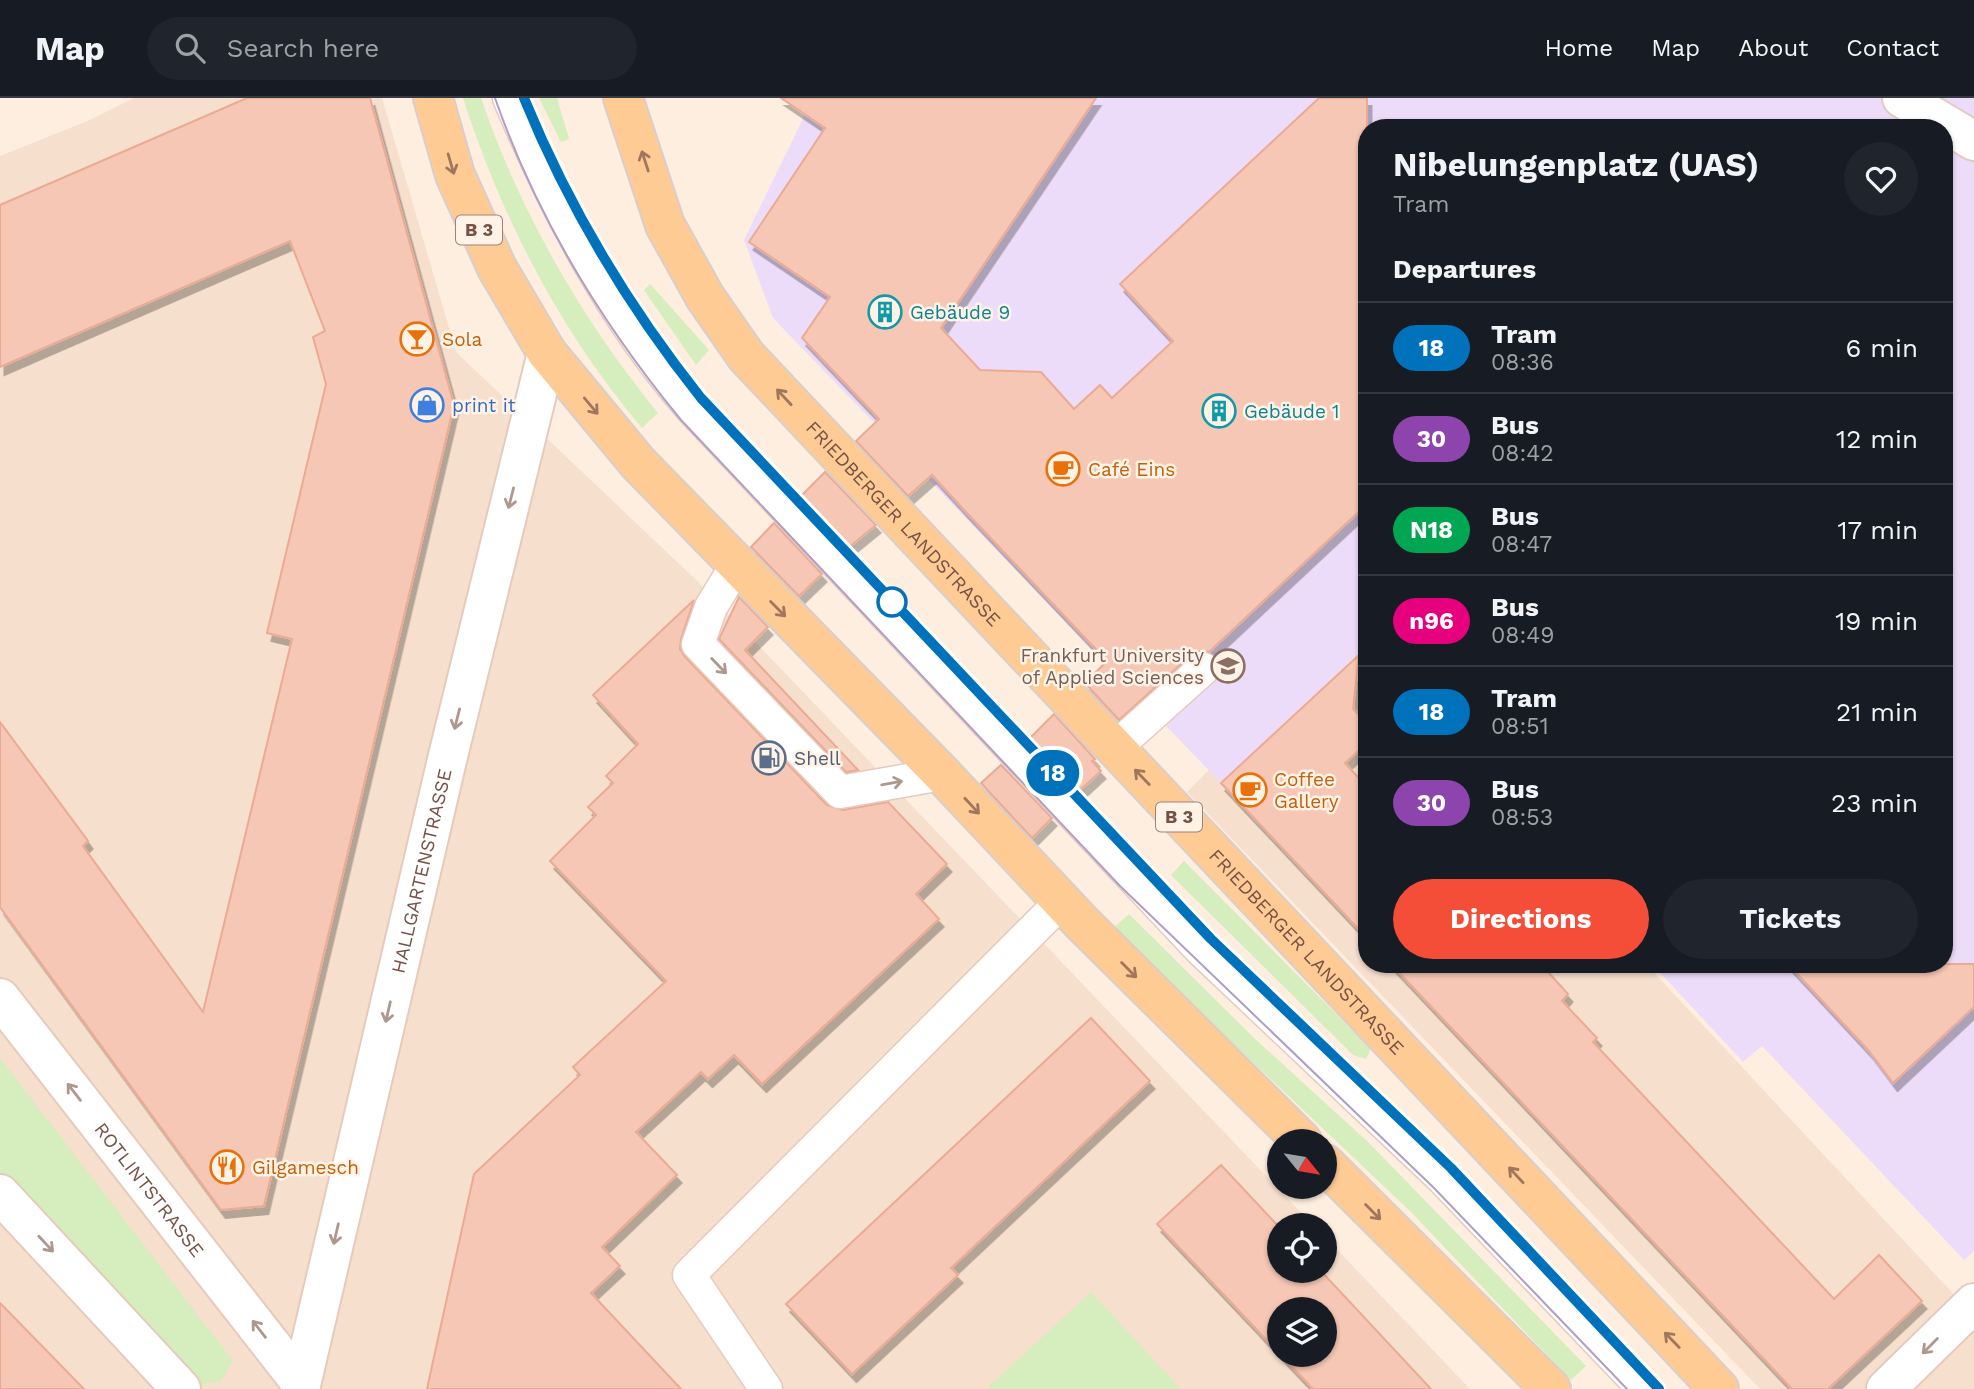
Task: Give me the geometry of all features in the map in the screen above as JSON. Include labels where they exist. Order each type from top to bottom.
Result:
[{"type":"main road","name":"B 3","points":[[433,98],[455,176],[496,268],[547,353],[638,463],[942,774],[1062,901],[1290,1129]]},
{"type":"main road","name":"FRIEDBERGER LANDSTRASSE","points":[[623,98],[665,225],[705,297],[746,356],[1719,1389]]},
{"type":"main road","points":[[1337,1176],[1551,1389]]},
{"type":"street","points":[[1902,98],[1937,119]]},
{"type":"street","points":[[1953,128],[1974,141]]},
{"type":"street","name":"HALLGARTENSTRASSE","points":[[300,1386],[447,760],[547,353]]},
{"type":"street","name":"ROTLINTSTRASSE","points":[[0,998],[300,1386]]},
{"type":"street","points":[[0,1194],[181,1389]]},
{"type":"street","points":[[1886,1389],[1974,1303]]},
{"type":"lane","points":[[509,98],[557,207],[587,264],[638,341],[692,409],[1192,941],[1433,1169],[1644,1389]]},
{"type":"lane","points":[[736,566],[711,607],[698,644],[840,792],[942,774]]},
{"type":"lane","points":[[1116,747],[1203,669]]},
{"type":"lane","points":[[766,1389],[689,1275],[1062,901]]},
{"type":"shaded area","points":[[134,98],[382,98],[456,352],[695,579],[1267,1177],[1267,1199],[1288,1199],[1302,1213],[1267,1213],[1267,1283],[1337,1283],[1337,1250],[1470,1389],[0,1389],[0,156],[90,120]]},
{"type":"shaded area","name":"Frankfurt University of Applied Sciences","points":[[813,98],[1974,98],[1974,1251],[1964,1260],[1762,1046],[1743,1062],[1660,973],[1953,973],[1953,119],[1358,119],[1358,654],[1221,783],[773,318],[744,240]]},
{"type":"shaded area","points":[[1341,637],[1358,655],[1358,970],[1187,792]]},
{"type":"shaded area","points":[[1361,973],[1654,973],[1974,1316],[1974,1389],[1760,1389]]},
{"type":"green space","points":[[463,98],[481,98],[514,182],[556,263],[604,341],[658,413],[642,428],[585,353],[536,272],[496,187]]},
{"type":"green space","points":[[539,98],[557,98],[569,139],[561,142]]},
{"type":"green space","points":[[650,284],[709,350],[696,365],[644,290]]},
{"type":"green space","points":[[1184,861],[1371,1049],[1366,1059],[1353,1055],[1171,875]]},
{"type":"green space","points":[[1129,914],[1254,1038],[1368,1142],[1586,1366],[1571,1380],[1410,1211],[1337,1142],[1337,1129],[1323,1129],[1112,929]]},
{"type":"green space","points":[[0,1058],[233,1361],[221,1381],[198,1385],[0,1172]]},
{"type":"green space","points":[[1091,1292],[1181,1389],[986,1389]]},
{"type":"building","points":[[247,98],[370,98],[454,405],[264,1206],[221,1210],[0,907],[0,722],[88,841],[83,846],[203,1012],[292,639],[267,633],[326,384],[313,337],[325,331],[290,241],[0,367],[0,205]]},
{"type":"building","name":"Gebäude 1","points":[[781,98],[1096,98],[941,328],[980,370],[1041,372],[1074,409],[1100,385],[1112,398],[1173,341],[1120,284],[1319,98],[1367,98],[1367,119],[1358,119],[1358,512],[1209,652],[1200,651],[1191,655],[1119,720],[1085,683],[1107,661],[932,475],[908,496],[856,441],[879,419],[802,338],[830,297],[749,242],[825,128]]},
{"type":"building","points":[[825,472],[876,525],[848,548],[800,497]]},
{"type":"building","points":[[774,523],[822,574],[799,596],[751,547]]},
{"type":"building","points":[[739,597],[768,627],[745,650],[858,770],[846,772],[719,639]]},
{"type":"building","points":[[694,600],[681,639],[680,649],[685,657],[827,805],[843,810],[888,802],[947,864],[916,894],[939,919],[762,1084],[734,1055],[708,1079],[701,1072],[636,1132],[677,1175],[602,1247],[620,1266],[591,1293],[681,1389],[427,1389],[474,1174],[580,1075],[573,1067],[666,981],[550,861],[596,815],[588,807],[613,783],[606,776],[638,744],[593,695]]},
{"type":"building","points":[[1358,656],[1353,709],[1358,714],[1358,751],[1345,763],[1358,777],[1358,928],[1221,783]]},
{"type":"building","points":[[1054,714],[1095,759],[1092,761],[1101,771],[1078,792],[1028,740]]},
{"type":"building","points":[[1001,765],[1052,818],[1032,838],[981,783]]},
{"type":"building","points":[[1953,964],[1974,964],[1974,1007],[1893,1083],[1869,1051],[1796,973],[1953,973]]},
{"type":"building","points":[[1399,973],[1549,973],[1568,994],[1562,1001],[1597,1038],[1593,1042],[1834,1299],[1879,1255],[1922,1301],[1828,1389],[1792,1389]]},
{"type":"building","points":[[1091,1018],[1150,1081],[951,1268],[958,1275],[852,1374],[786,1304]]},
{"type":"building","points":[[1221,1165],[1267,1214],[1267,1283],[1332,1283],[1431,1389],[1313,1389],[1292,1367],[1337,1367],[1337,1297],[1267,1297],[1267,1340],[1157,1224]]},
{"type":"building","points":[[0,1303],[84,1389],[0,1389]]},
{"type":"tram line","points":[[495,98],[530,185],[574,267],[624,346],[681,420],[1120,886],[1433,1187],[1627,1389]]},
{"type":"tram line","points":[[524,98],[560,178],[602,255],[648,328],[701,398],[1211,939],[1451,1169],[1659,1389]]},
{"type":"tram line","name":"18","points":[[524,98],[569,200],[600,256],[650,332],[701,398],[1141,867],[1282,1008],[1451,1168],[1659,1389]]},
{"type":"place","name":"Gebäude 9","points":[[885,312]]},
{"type":"place","name":"Sola","points":[[417,339]]},
{"type":"place","name":"print it","points":[[427,405]]},
{"type":"place","name":"Gebäude 1","points":[[1219,411]]},
{"type":"place","name":"Café Eins","points":[[1063,469]]},
{"type":"place","name":"Frankfurt University of Applied Sciences","points":[[1228,666]]},
{"type":"place","name":"Shell","points":[[769,758]]},
{"type":"place","name":"Coffee Gallery","points":[[1250,790]]},
{"type":"place","name":"Gilgamesch","points":[[227,1167]]}]
